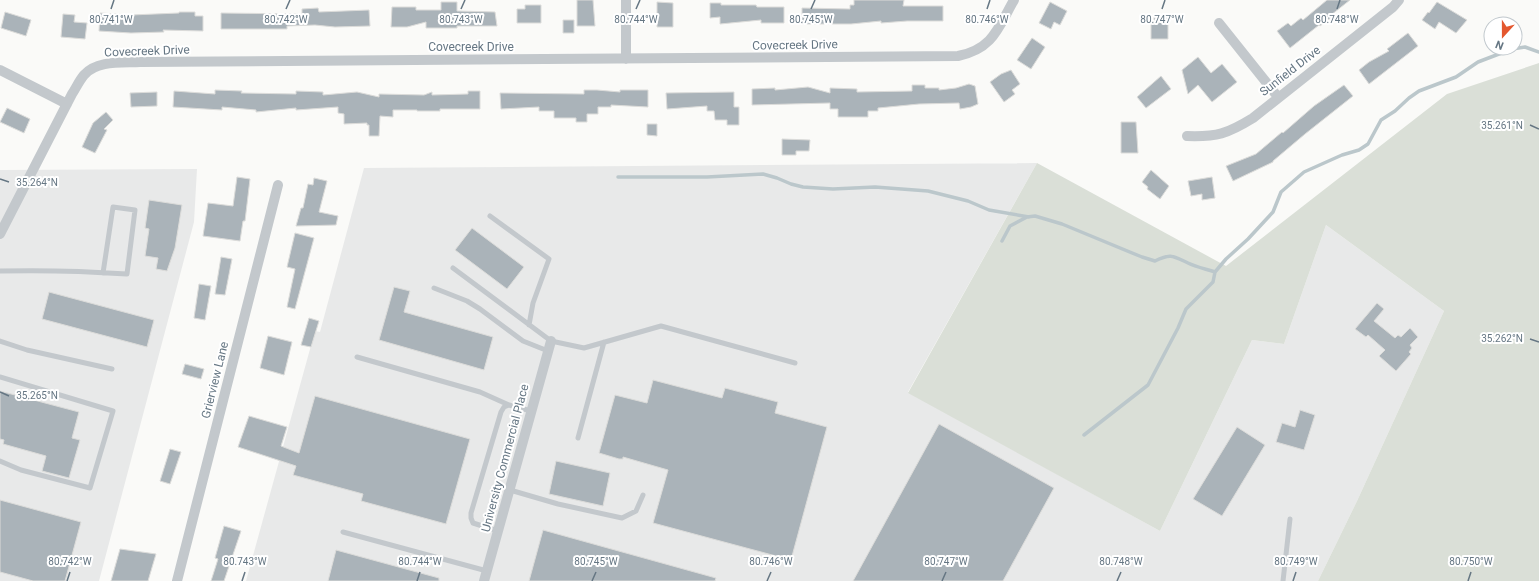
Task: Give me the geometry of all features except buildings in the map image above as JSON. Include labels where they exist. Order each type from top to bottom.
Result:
[{"type":"street","points":[[626,0],[626,59]]},
{"type":"street","name":"Covecreek Drive","points":[[0,234],[67,104],[84,75],[98,66],[108,63],[958,56],[970,54],[987,44],[995,35],[1014,0]]},
{"type":"street","name":"Sunfield Drive","points":[[1186,136],[1215,136],[1229,131],[1252,118],[1393,7],[1399,0]]},
{"type":"street","points":[[1219,23],[1278,97]]},
{"type":"street","points":[[0,70],[67,104]]},
{"type":"street","name":"Grierview Lane","points":[[177,581],[278,185]]},
{"type":"street","name":"University Commercial Place","points":[[486,576],[551,341]]},
{"type":"lane","points":[[0,271],[62,271],[103,273],[127,274],[135,210],[113,207],[103,273]]},
{"type":"lane","points":[[490,216],[549,259],[533,303],[529,325]]},
{"type":"lane","points":[[453,268],[551,341],[584,348],[661,326],[795,363]]},
{"type":"lane","points":[[434,288],[467,301],[480,308],[524,340],[548,351]]},
{"type":"lane","points":[[0,341],[27,350],[112,369]]},
{"type":"lane","points":[[578,438],[604,342]]},
{"type":"lane","points":[[357,357],[480,392],[509,405],[531,411]]},
{"type":"lane","points":[[0,377],[113,411],[90,488],[21,470],[0,461]]},
{"type":"lane","points":[[498,531],[474,523],[471,518],[501,412],[504,407],[509,405]]},
{"type":"lane","points":[[510,490],[558,504],[622,518],[636,512],[642,495]]},
{"type":"lane","points":[[1283,581],[1290,519]]},
{"type":"lane","points":[[343,532],[486,576]]},
{"type":"shaded area","points":[[1539,63],[1539,581],[1318,581],[1357,501],[1444,311],[1326,225],[1284,344],[1252,340],[1160,531],[908,393],[1037,163],[1226,266],[1447,94]]},
{"type":"shaded area","points":[[1037,163],[908,392],[1160,531],[1252,340],[1284,344],[1326,225],[1444,311],[1357,501],[1318,581],[246,581],[315,331],[320,332],[364,168]]},
{"type":"shaded area","points":[[197,169],[194,222],[99,581],[0,581],[0,170]]},
{"type":"waterway","points":[[1084,435],[1148,385],[1178,328],[1186,309],[1213,282],[1215,272],[1226,259],[1248,239],[1273,212],[1281,192],[1304,172],[1342,155],[1359,150],[1368,144],[1381,120],[1395,111],[1419,91],[1456,77],[1478,62],[1512,49],[1525,47],[1539,52]]},
{"type":"waterway","points":[[618,177],[707,177],[763,174],[803,187],[833,189],[875,187],[928,191],[968,201],[989,210],[1029,217]]},
{"type":"waterway","points":[[1002,241],[1010,226],[1027,217],[1035,216],[1062,224],[1142,257],[1155,261],[1172,256],[1194,266],[1215,272]]}]
